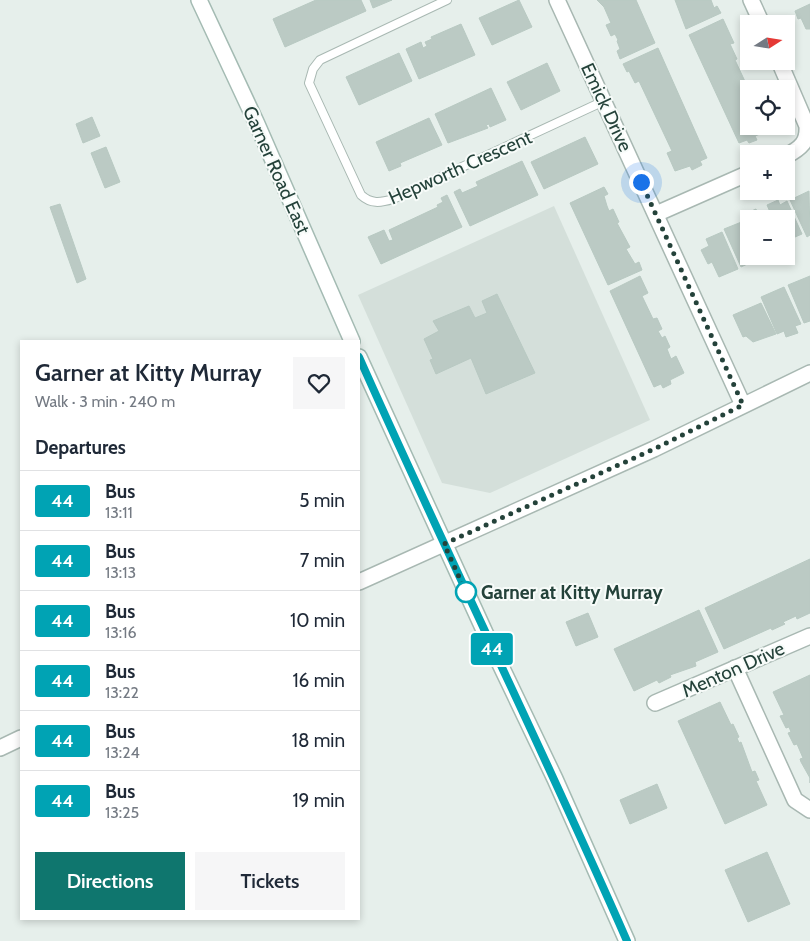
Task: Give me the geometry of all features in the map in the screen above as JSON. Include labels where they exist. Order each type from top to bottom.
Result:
[{"type":"street","name":"Garner Road East","points":[[199,0],[257,124],[352,340]]},
{"type":"street","name":"Emick Drive","points":[[557,0],[743,405]]},
{"type":"street","points":[[751,0],[758,15]]},
{"type":"street","points":[[783,70],[807,126],[808,137],[802,146],[795,150]]},
{"type":"street","points":[[656,214],[740,176]]},
{"type":"street","points":[[360,359],[444,544],[555,779],[627,941]]},
{"type":"street","points":[[360,582],[654,449],[810,374]]},
{"type":"street","name":"Menton Drive","points":[[656,703],[810,636]]},
{"type":"street","points":[[735,668],[795,800],[810,810]]},
{"type":"street","points":[[0,748],[20,738]]},
{"type":"lane","name":"Hepworth Crescent","points":[[447,0],[320,60],[313,69],[309,83],[362,195],[368,201],[381,203],[392,199],[604,101]]},
{"type":"shaded area","points":[[554,206],[650,420],[490,493],[442,483],[358,295]]},
{"type":"building","points":[[316,0],[361,0],[366,11],[285,47],[273,19]]},
{"type":"building","points":[[370,0],[392,0],[373,8]]},
{"type":"building","points":[[519,0],[532,27],[492,45],[479,18]]},
{"type":"building","points":[[597,0],[636,0],[655,43],[620,59],[617,51],[620,49],[618,40],[615,34],[611,36],[606,25],[611,23],[604,7]]},
{"type":"building","points":[[675,0],[711,0],[714,8],[717,6],[721,13],[686,29]]},
{"type":"building","points":[[810,4],[810,29],[806,29],[801,18],[798,19],[795,11]]},
{"type":"building","points":[[723,19],[734,43],[730,44],[744,80],[740,80],[740,135],[758,135],[755,136],[757,140],[749,143],[747,140],[739,143],[689,35]]},
{"type":"building","points":[[461,24],[475,55],[419,79],[406,49],[421,42],[423,48],[427,46],[425,42],[432,39],[431,37]]},
{"type":"building","points":[[658,48],[707,158],[700,161],[702,165],[692,170],[690,166],[675,171],[667,153],[672,151],[639,81],[635,83],[623,64]]},
{"type":"building","points":[[399,53],[412,81],[359,105],[346,77]]},
{"type":"building","points":[[547,63],[560,91],[521,110],[507,82]]},
{"type":"building","points":[[491,88],[506,120],[490,127],[489,124],[486,125],[488,128],[448,143],[435,114]]},
{"type":"building","points":[[92,117],[100,136],[83,143],[76,124]]},
{"type":"building","points":[[429,118],[442,145],[400,163],[401,166],[389,171],[376,142]]},
{"type":"building","points":[[585,137],[598,164],[544,189],[531,162]]},
{"type":"building","points":[[106,147],[120,182],[105,188],[91,153]]},
{"type":"building","points":[[522,161],[538,195],[470,226],[454,192],[460,189],[462,193],[478,186],[476,182]]},
{"type":"building","points":[[604,187],[608,194],[604,196],[609,211],[613,209],[619,222],[617,223],[630,247],[626,249],[635,264],[639,262],[642,270],[608,285],[570,203]]},
{"type":"building","points":[[809,191],[810,235],[807,237],[790,200],[795,200],[795,198]]},
{"type":"building","points":[[447,195],[462,227],[381,264],[368,237],[384,230],[389,241],[393,240],[389,230],[438,207],[437,205],[443,202],[441,198]]},
{"type":"building","points":[[778,200],[780,205],[787,201],[791,210],[769,210],[767,205]]},
{"type":"building","points":[[60,204],[86,279],[77,283],[50,207]]},
{"type":"building","points":[[795,219],[802,234],[795,237]]},
{"type":"building","points":[[740,223],[740,265],[724,229]]},
{"type":"building","points":[[722,232],[738,269],[719,277],[712,262],[708,264],[701,250],[709,246],[706,239]]},
{"type":"building","points":[[640,276],[648,293],[642,296],[653,319],[657,318],[662,329],[658,331],[662,338],[665,336],[670,347],[667,349],[671,359],[676,356],[684,373],[670,380],[671,384],[663,388],[661,384],[654,387],[610,291]]},
{"type":"building","points":[[810,276],[810,321],[804,323],[788,285]]},
{"type":"building","points":[[784,287],[801,324],[795,326],[798,333],[786,337],[784,331],[777,334],[761,297]]},
{"type":"building","points":[[497,294],[535,373],[486,394],[471,358],[436,374],[430,360],[433,359],[424,339],[439,331],[433,321],[469,306],[475,318],[487,313],[482,301]]},
{"type":"building","points":[[761,303],[776,334],[753,342],[746,336],[743,337],[733,315]]},
{"type":"building","points":[[810,559],[810,613],[797,619],[796,616],[772,630],[771,628],[724,649],[705,608]]},
{"type":"building","points":[[699,610],[718,652],[695,662],[696,666],[670,675],[671,677],[659,683],[657,680],[634,691],[614,649]]},
{"type":"building","points":[[588,613],[598,637],[576,646],[566,622]]},
{"type":"building","points":[[810,675],[810,778],[801,762],[800,759],[803,758],[797,744],[794,745],[788,733],[791,732],[789,727],[786,728],[780,716],[784,715],[773,692]]},
{"type":"building","points":[[720,702],[739,737],[737,738],[739,743],[741,742],[752,772],[755,771],[759,780],[756,781],[767,805],[725,824],[678,721]]},
{"type":"building","points":[[657,784],[667,808],[630,824],[620,800]]},
{"type":"building","points":[[767,852],[790,904],[748,922],[725,870]]},
{"type":"bus line","name":"44","points":[[360,359],[488,639],[555,779],[627,941]]},
{"type":"place","name":"Garner at Kitty Murray","points":[[466,592]]},
{"type":"route","points":[[466,592],[444,544],[654,449],[743,405],[641,182]]}]
